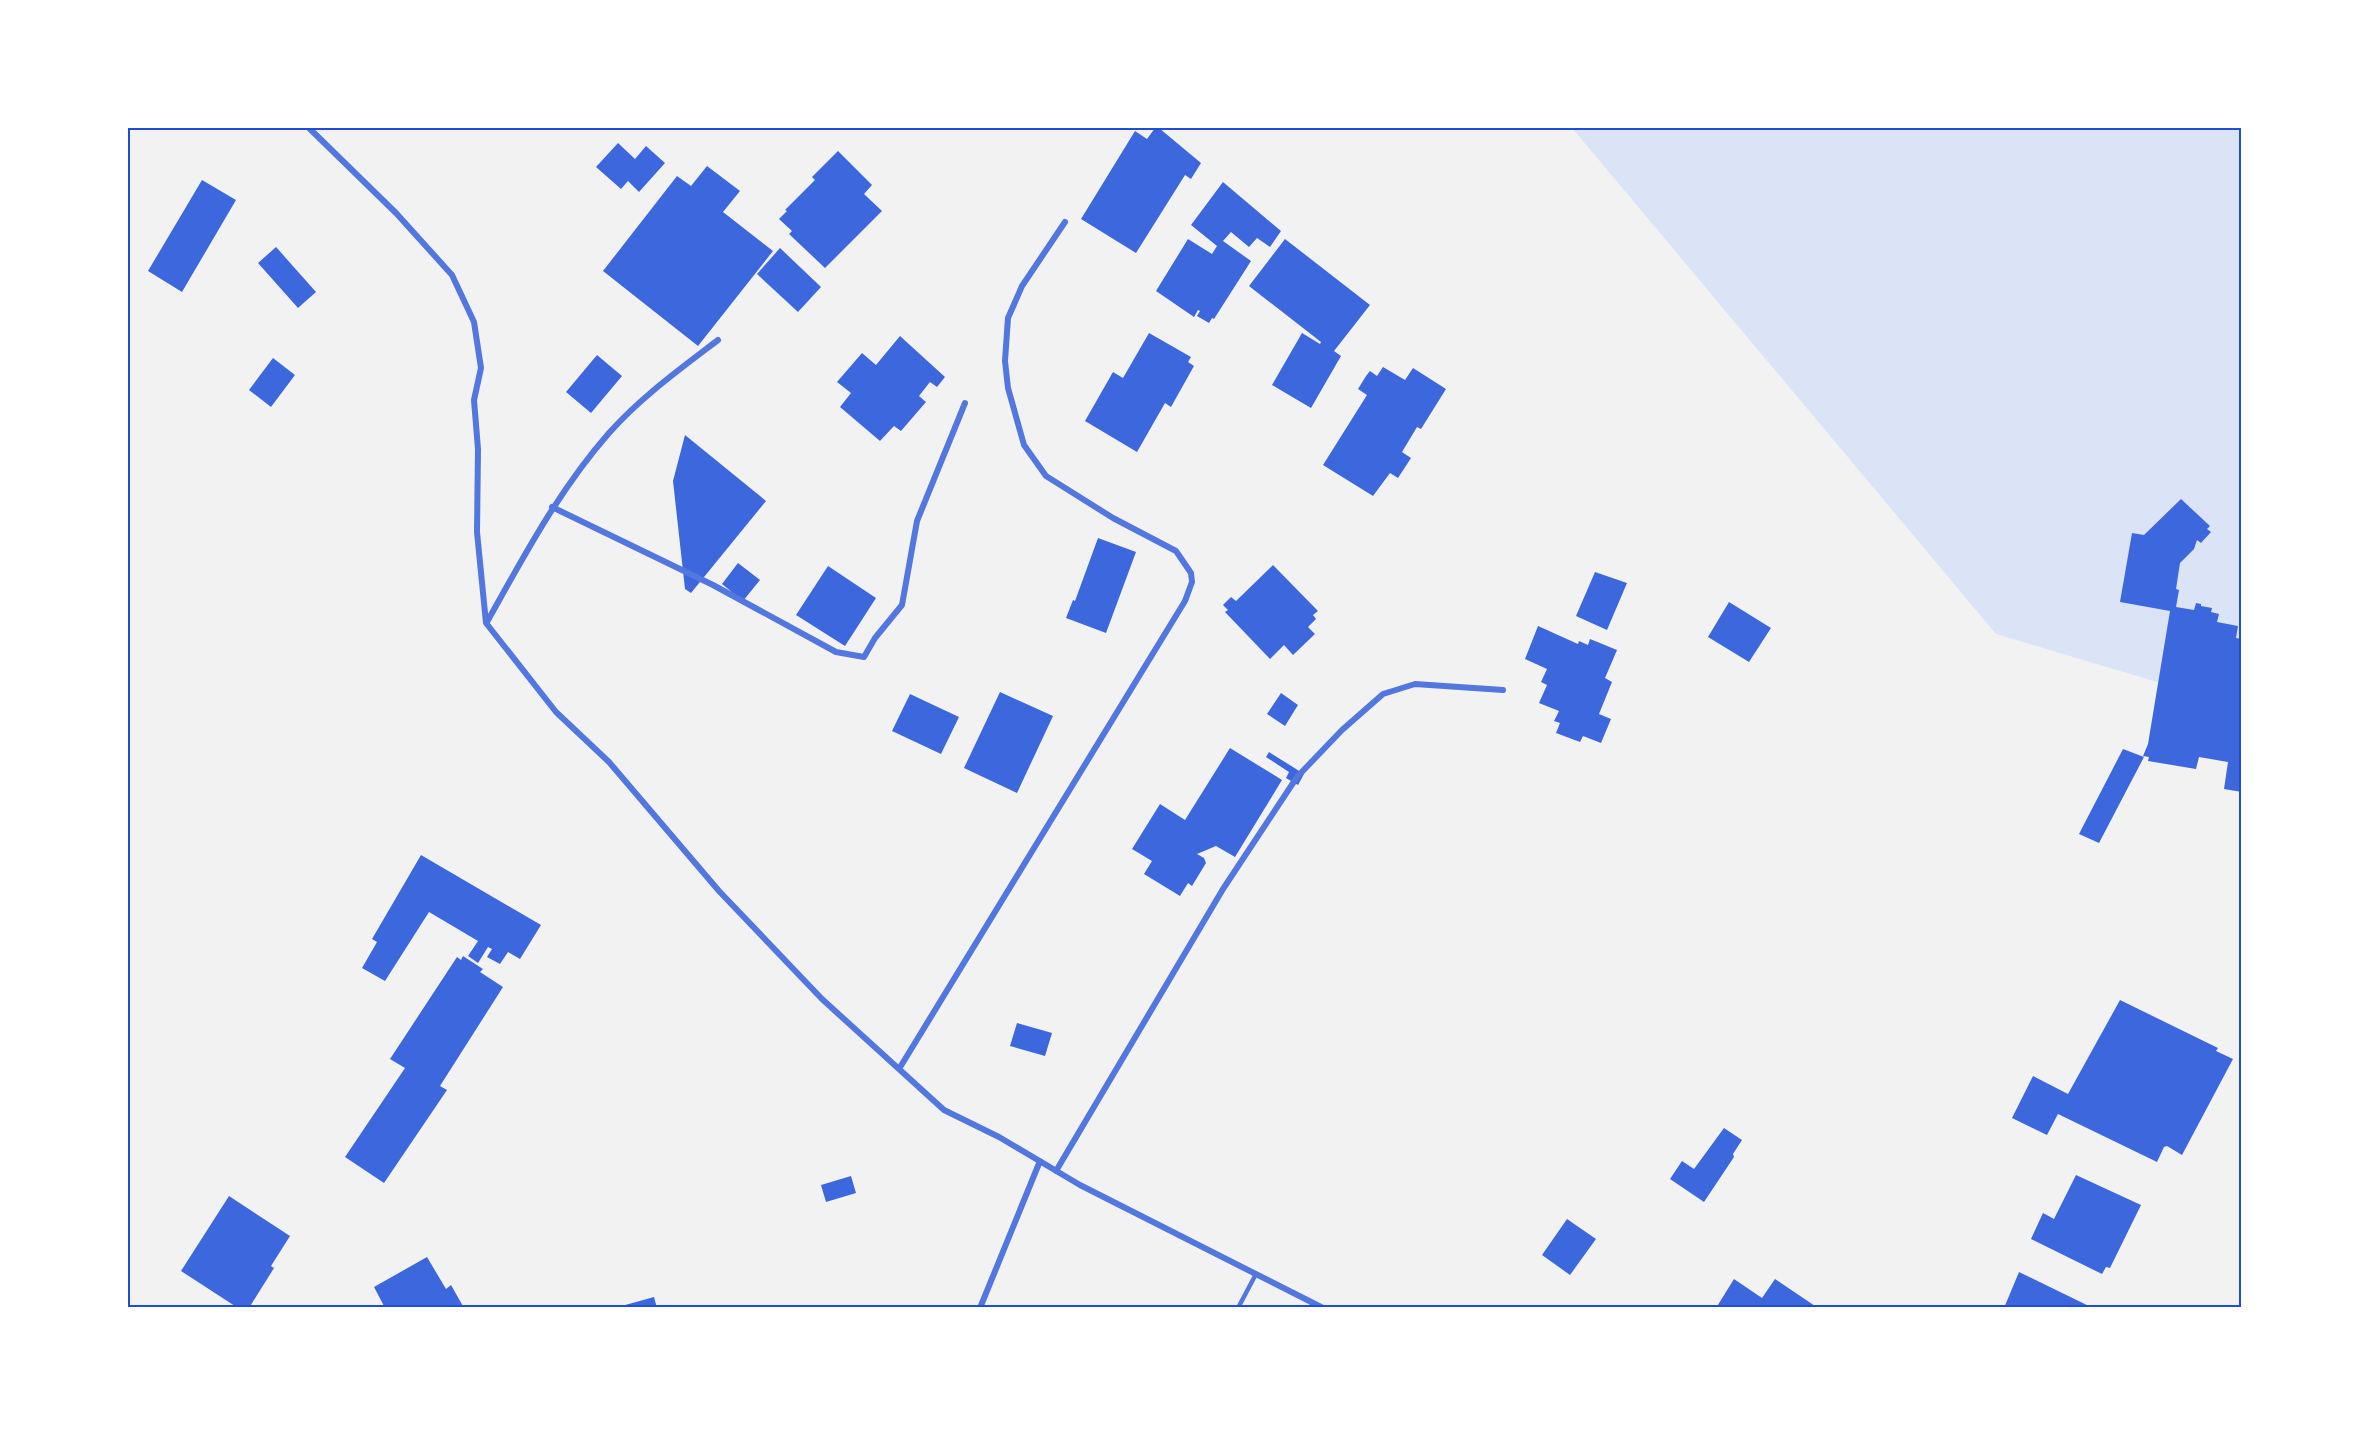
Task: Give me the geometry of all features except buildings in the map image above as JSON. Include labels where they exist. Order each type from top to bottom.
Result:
[{"type":"street","points":[[309,128],[396,213],[452,275],[474,322],[482,368],[474,400],[478,449],[477,532],[486,623],[556,712],[609,762],[719,891],[822,999],[944,1110],[1080,1185],[1323,1308]]},
{"type":"street","points":[[899,1069],[1185,601],[1192,582],[1191,573],[1176,551],[1113,518],[1046,476],[1024,445],[1008,388],[1005,361],[1008,318],[1022,286],[1065,222]]},
{"type":"street","points":[[486,623],[552,507],[609,432],[657,387],[718,340]]},
{"type":"street","points":[[552,507],[714,585],[836,652],[864,657],[875,638],[902,605],[917,521],[965,403]]},
{"type":"street","points":[[1056,1171],[1223,889],[1297,777],[1342,730],[1383,693],[1415,684],[1503,690]]},
{"type":"street","points":[[980,1308],[1040,1161]]},
{"type":"lane","points":[[1238,1308],[1256,1274]]},
{"type":"shaded area","points":[[1572,128],[2241,128],[2241,707],[1996,634]]}]
